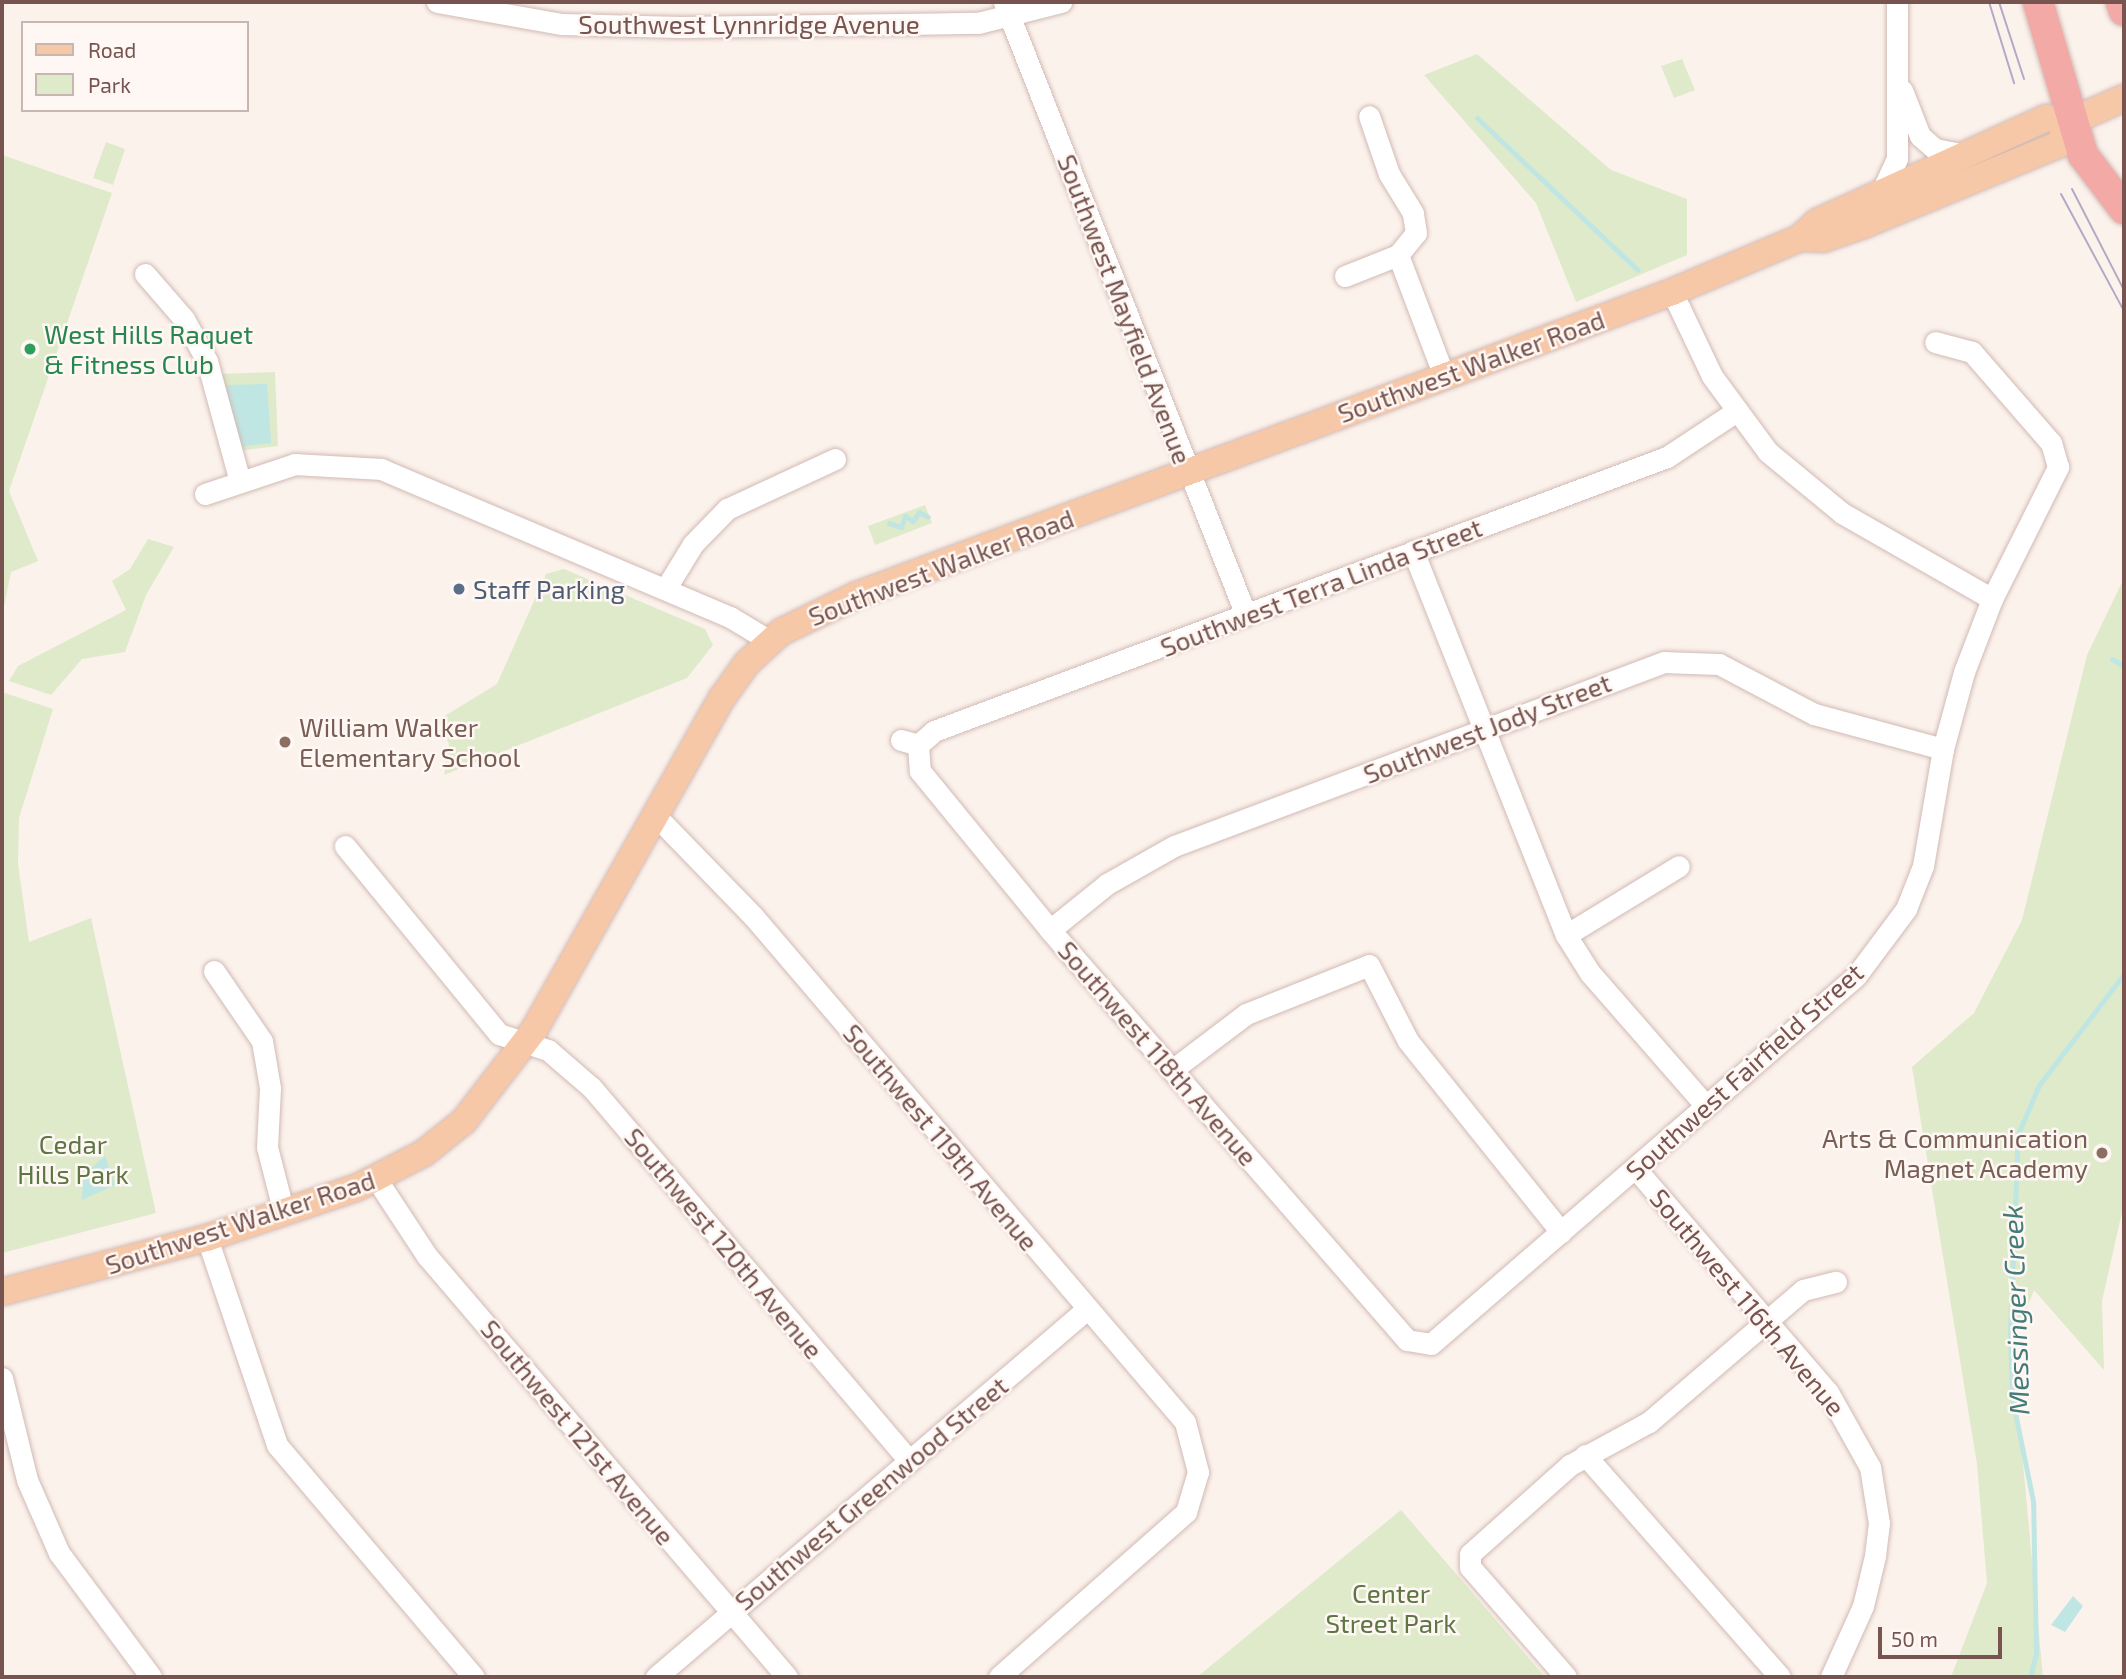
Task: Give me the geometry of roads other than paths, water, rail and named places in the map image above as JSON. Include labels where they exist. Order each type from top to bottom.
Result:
[{"type":"highway","points":[[2038,2],[2083,116],[2083,155],[2124,209]]},
{"type":"highway","points":[[2121,2],[2124,11]]},
{"type":"main road","name":"Southwest Walker Road","points":[[2,1292],[207,1238],[377,1180],[464,1121],[525,1045],[657,817],[722,698],[770,641],[857,596],[1672,292],[1800,238],[1817,222],[2046,118],[2083,116],[2124,98]]},
{"type":"main road","name":"Southwest Walker Road","points":[[1800,238],[1822,239],[1866,224],[2058,145],[2083,116]]},
{"type":"street","name":"Southwest Lynnridge Avenue","points":[[437,2],[491,16],[582,25],[1008,10],[1061,2]]},
{"type":"street","points":[[1881,193],[1897,158],[1901,88],[1897,2]]},
{"type":"street","name":"Southwest Mayfield Avenue","points":[[1008,10],[1246,615]]},
{"type":"street","points":[[1901,88],[1920,136],[1935,149],[1966,155]]},
{"type":"street","points":[[1345,276],[1398,255],[1416,233],[1413,213],[1389,174],[1369,116]]},
{"type":"street","points":[[1398,255],[1444,376]]},
{"type":"street","points":[[145,274],[184,318],[207,361],[239,478]]},
{"type":"street","points":[[1672,292],[1735,412],[1768,452],[1820,498],[1992,598]]},
{"type":"street","name":"Southwest Fairfield Street","points":[[1423,1345],[1561,1232],[1856,976],[1889,935],[1923,866],[1942,749],[1992,598],[2056,476],[2058,458],[1972,352],[1935,341]]},
{"type":"street","name":"Southwest Terra Linda Street","points":[[909,743],[934,731],[1667,457],[1735,412]]},
{"type":"street","points":[[666,588],[693,544],[727,509],[835,459]]},
{"type":"street","points":[[205,494],[239,478],[295,464],[381,469],[666,588],[770,641]]},
{"type":"street","points":[[1413,551],[1481,731],[1566,935],[1590,973],[1706,1106]]},
{"type":"street","name":"Southwest Jody Street","points":[[1050,930],[1107,884],[1174,846],[1664,662],[1696,659],[1719,664],[1814,714],[1942,749]]},
{"type":"street","name":"Southwest 118th Avenue","points":[[909,743],[920,771],[1050,930],[1407,1340],[1423,1345]]},
{"type":"street","name":"Southwest 119th Avenue","points":[[657,817],[736,896],[1185,1422],[1198,1472],[1195,1495],[1171,1531],[999,1677]]},
{"type":"street","name":"Southwest 120th Avenue","points":[[345,846],[499,1034],[566,1061],[592,1088],[910,1461]]},
{"type":"street","points":[[1566,935],[1679,866]]},
{"type":"street","points":[[1172,1070],[1246,1014],[1369,965],[1408,1041],[1561,1232]]},
{"type":"street","points":[[214,971],[262,1041],[270,1088],[267,1147],[284,1213]]},
{"type":"street","name":"Southwest 116th Avenue","points":[[1635,1168],[1849,1421],[1876,1497],[1870,1580],[1831,1677]]},
{"type":"street","name":"Southwest 121st Avenue","points":[[377,1180],[427,1256],[787,1677]]},
{"type":"street","points":[[207,1238],[278,1445],[474,1677]]},
{"type":"street","points":[[1566,1677],[1470,1567],[1470,1554],[1480,1542],[1585,1455],[1649,1422],[1808,1287],[1836,1282]]},
{"type":"street","name":"Southwest Greenwood Street","points":[[656,1677],[1087,1309]]},
{"type":"street","points":[[2,1378],[27,1480],[59,1553],[151,1677]]},
{"type":"street","points":[[1585,1455],[1780,1677]]},
{"type":"water","points":[[267,384],[271,443],[238,447],[224,385]]},
{"type":"water","points":[[105,1156],[115,1185],[82,1200],[83,1175]]},
{"type":"water","points":[[2073,1596],[2083,1606],[2065,1632],[2051,1625]]},
{"type":"waterway","points":[[1477,118],[1638,270]]},
{"type":"waterway","points":[[889,523],[901,527],[905,516],[913,521],[919,512],[928,517]]},
{"type":"waterway","points":[[2112,659],[2124,666]]},
{"type":"waterway","name":"Messinger Creek","points":[[2030,1677],[2036,1653],[2033,1501],[2012,1398],[2010,1330],[2018,1134],[2039,1085],[2124,974]]},
{"type":"tram line","points":[[1989,2],[2014,83]]},
{"type":"tram line","points":[[1999,2],[2024,79]]},
{"type":"tram line","points":[[2072,189],[2124,290]]},
{"type":"tram line","points":[[2061,194],[2124,311]]},
{"type":"place","name":"West Hills Raquet & Fitness Club","points":[[30,349]]},
{"type":"place","name":"Staff Parking","points":[[459,589]]},
{"type":"place","name":"William Walker Elementary School","points":[[285,742]]},
{"type":"place","name":"Arts & Communication Magnet Academy","points":[[2102,1153]]},
{"type":"park label","name":"Cedar Hills Park","points":[[73,1159]]},
{"type":"park label","name":"Center Street Park","points":[[1391,1608]]}]
